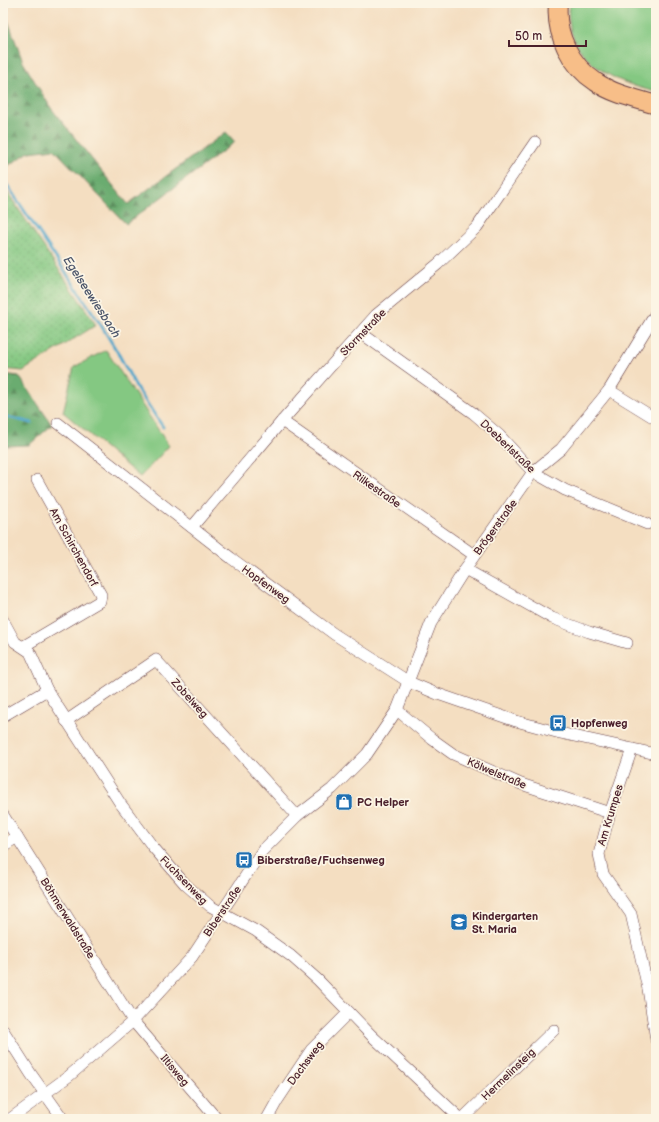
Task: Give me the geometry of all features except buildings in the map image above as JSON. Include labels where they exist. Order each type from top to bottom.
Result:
[{"type":"main road","points":[[558,3],[558,24],[562,38],[571,58],[578,66],[596,82],[656,105]]},
{"type":"main road","points":[[636,98],[656,100]]},
{"type":"street","name":"Stormstraße","points":[[192,527],[282,421],[376,315],[438,264],[477,227],[535,142]]},
{"type":"street","name":"Brögerstraße","points":[[409,682],[431,624],[474,555],[534,472],[561,449],[609,390],[656,313]]},
{"type":"street","name":"Doeberlstraße","points":[[361,333],[473,413],[499,435],[534,472],[565,490],[647,524]]},
{"type":"street","points":[[609,390],[656,419]]},
{"type":"street","name":"Rilkestraße","points":[[282,421],[474,555]]},
{"type":"street","name":"Hopfenweg","points":[[58,423],[192,527],[334,634],[409,682],[435,693],[516,721],[560,733],[656,754]]},
{"type":"street","name":"Am Schirchendorf","points":[[24,646],[100,601],[101,596],[37,480]]},
{"type":"street","points":[[465,569],[552,618],[589,632],[627,642]]},
{"type":"street","name":"Fuchsenweg","points":[[3,620],[15,642],[24,646],[30,652],[47,690],[120,803],[153,847],[199,898],[256,931],[290,956],[318,980],[349,1012],[462,1119]]},
{"type":"street","name":"Zobelweg","points":[[66,721],[156,660],[297,816]]},
{"type":"street","name":"Biberstraße","points":[[10,1119],[46,1095],[133,1021],[192,957],[262,851],[297,816],[332,789],[367,754],[397,710],[409,682]]},
{"type":"street","points":[[3,716],[47,690]]},
{"type":"street","name":"Kölwelstraße","points":[[397,710],[453,754],[521,784],[610,813]]},
{"type":"street","name":"Am Krumpes","points":[[632,749],[610,813],[599,854],[603,874],[631,914],[648,989],[656,1040]]},
{"type":"street","name":"Böhmerwaldstraße","points":[[3,815],[133,1021]]},
{"type":"street","points":[[3,846],[18,837]]},
{"type":"street","name":"Dachsweg","points":[[267,1119],[277,1101],[311,1050],[349,1012]]},
{"type":"street","name":"Iltisweg","points":[[133,1021],[217,1119]]},
{"type":"street","points":[[3,1030],[63,1119]]},
{"type":"street","name":"Hermelinsteig","points":[[462,1119],[554,1030]]},
{"type":"green space","points":[[569,3],[656,3],[656,92],[622,81],[607,74],[593,64],[582,52],[574,39],[569,22]]},
{"type":"green space","points":[[3,7],[23,62],[51,108],[128,204],[226,132],[235,142],[126,224],[54,149],[29,152],[3,169],[3,126],[8,124],[3,118]]},
{"type":"green space","points":[[3,186],[96,325],[23,371],[3,369]]},
{"type":"green space","points":[[106,350],[169,446],[140,477],[63,412],[74,367]]},
{"type":"green space","points":[[3,374],[19,376],[52,425],[29,445],[3,446]]},
{"type":"waterway","name":"Egelseewiesbach","points":[[3,179],[99,322],[136,387],[163,427]]},
{"type":"waterway","points":[[3,416],[32,423]]},
{"type":"place","name":"Hopfenweg","points":[[558,723]]},
{"type":"place","name":"PC Helper","points":[[344,802]]},
{"type":"place","name":"Biberstraße/Fuchsenweg","points":[[244,860]]},
{"type":"place","name":"Kindergarten St. Maria","points":[[459,922]]}]
